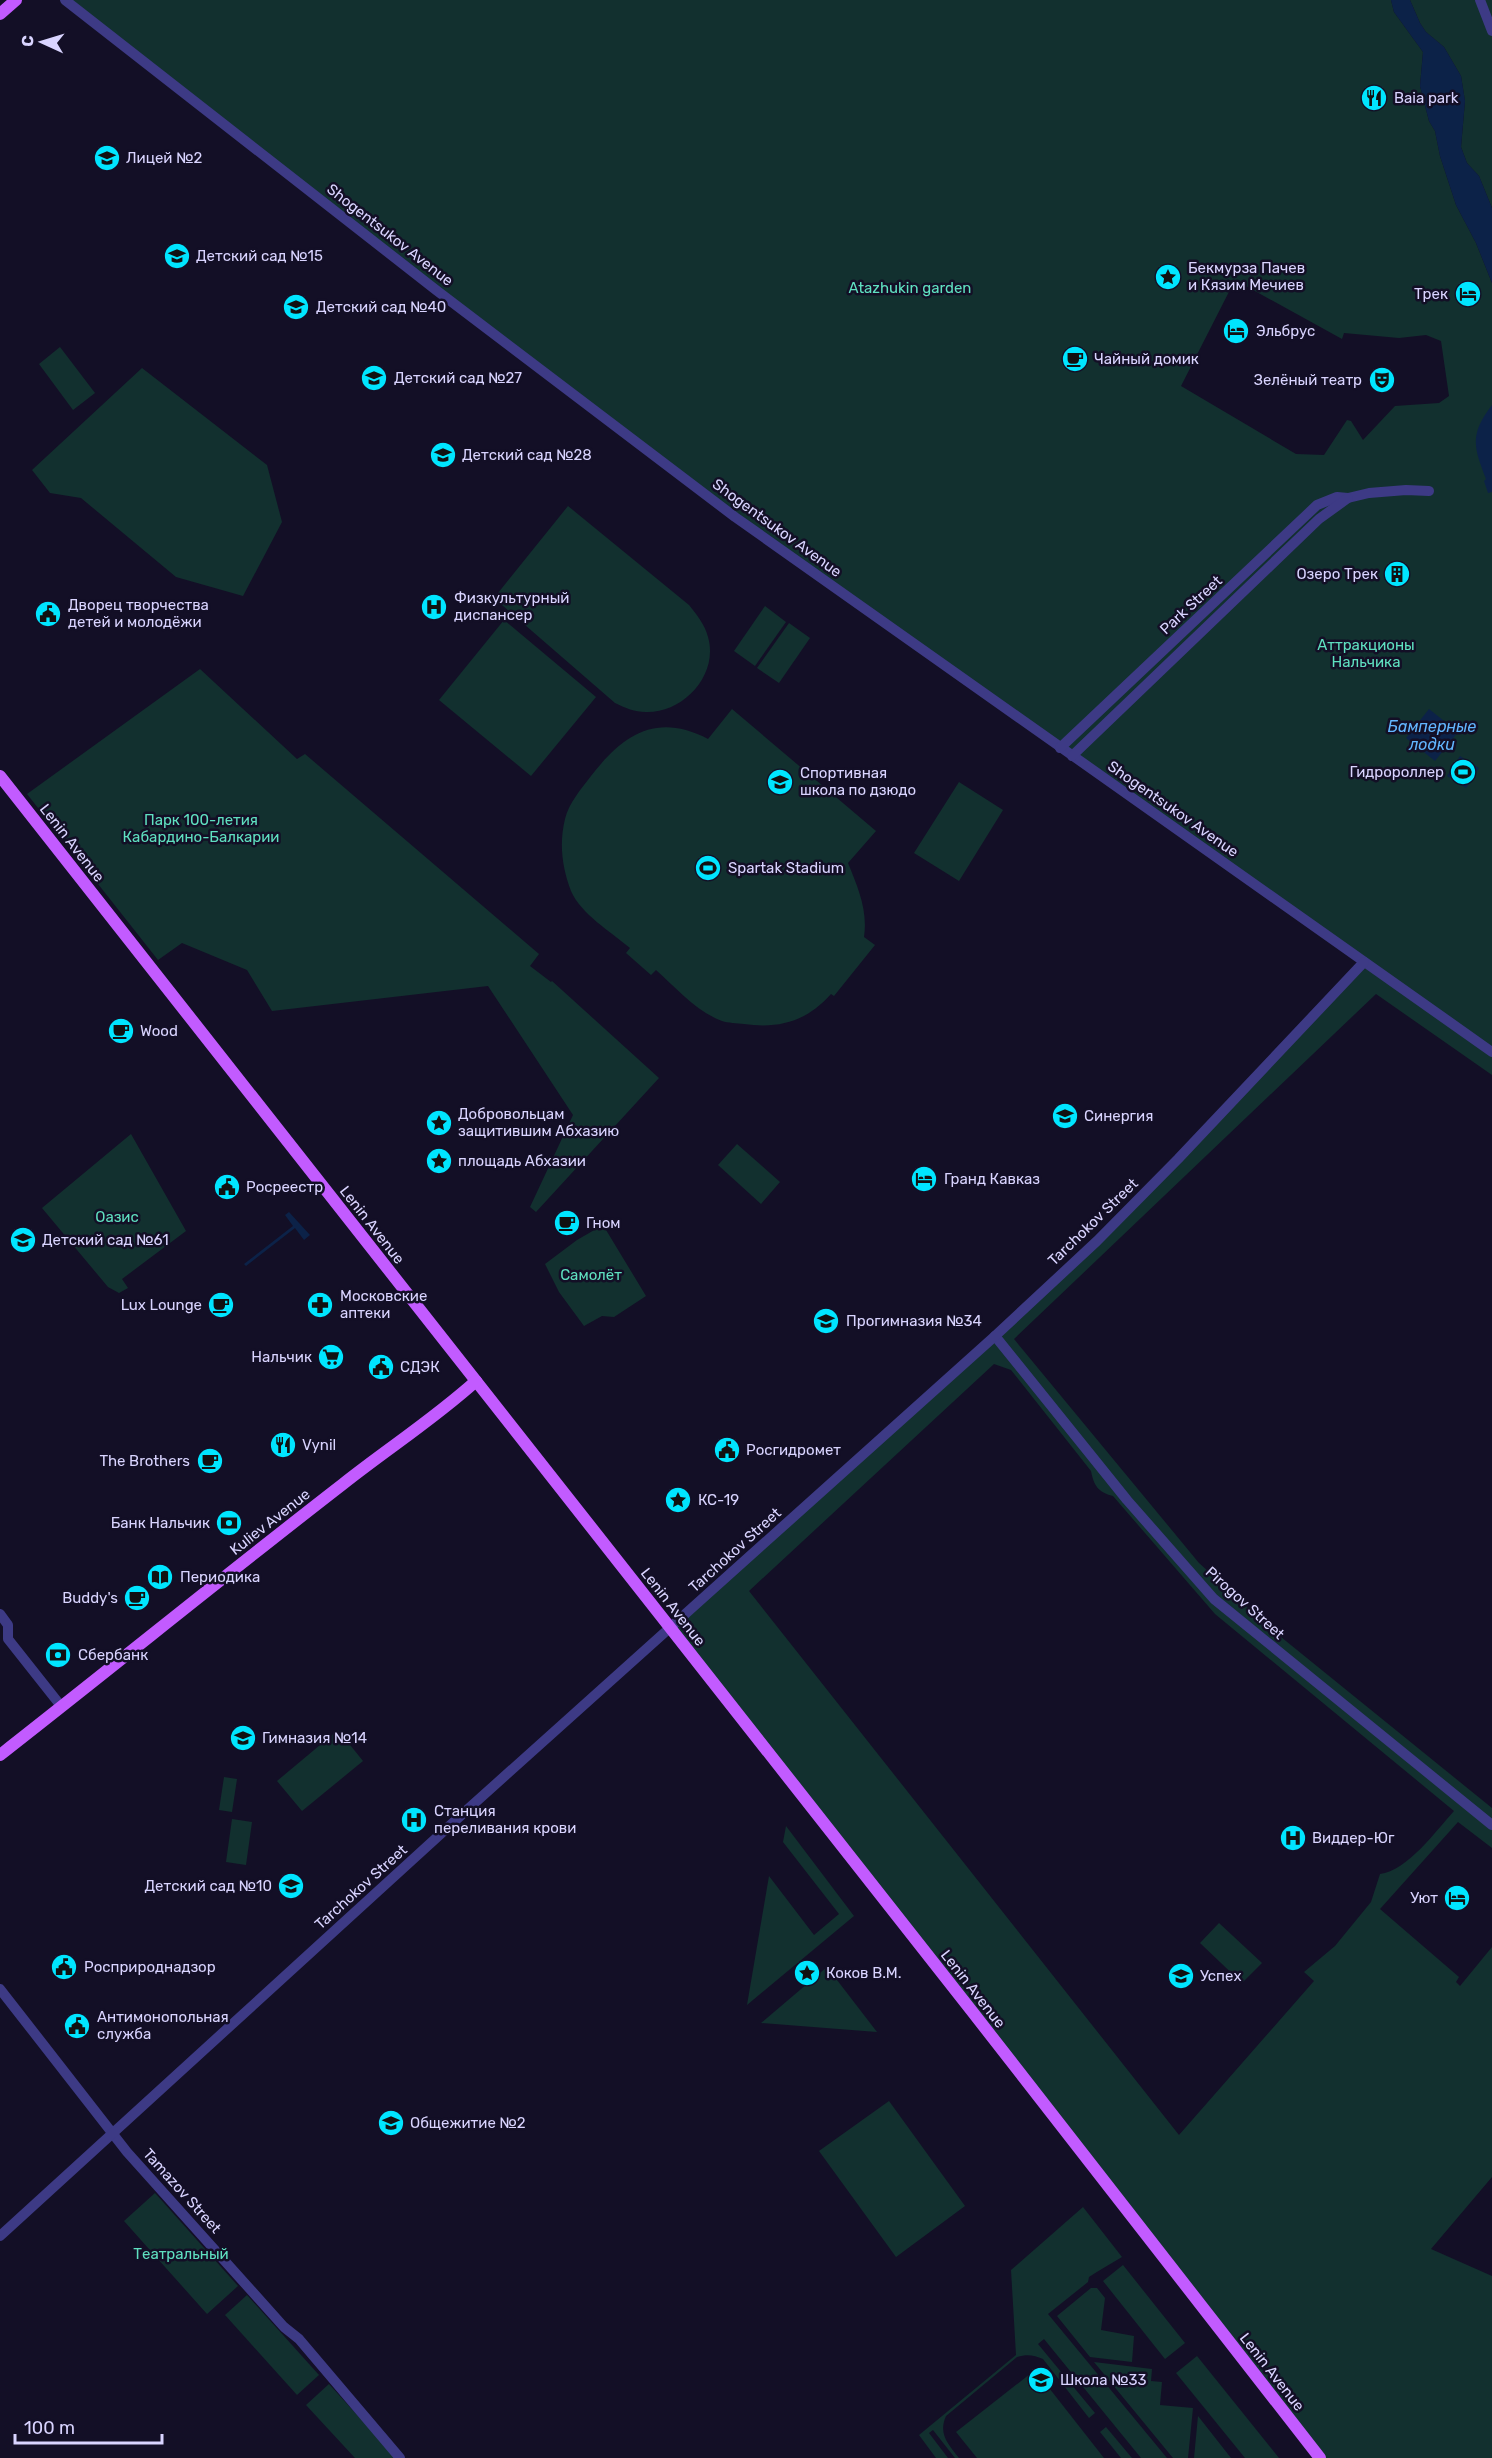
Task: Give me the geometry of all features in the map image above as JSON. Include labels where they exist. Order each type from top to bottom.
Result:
[{"type":"main road","points":[[0,14],[16,0]]},
{"type":"main road","name":"Lenin Avenue","points":[[0,776],[1320,2458]]},
{"type":"main road","name":"Kuliev Avenue","points":[[0,1755],[476,1381]]},
{"type":"street","name":"Shogentsukov Avenue","points":[[65,0],[212,117],[635,443],[735,517],[1492,1052]]},
{"type":"street","points":[[1480,0],[1492,31]]},
{"type":"street","name":"Park Street","points":[[1060,748],[1317,505],[1337,497],[1348,498],[1369,493],[1429,491]]},
{"type":"street","name":"Park Street","points":[[1072,756],[1319,519],[1348,498]]},
{"type":"street","name":"Tarchokov Street","points":[[0,2236],[468,1809],[995,1336],[1142,1196],[1354,976],[1364,962]]},
{"type":"street","name":"Pirogov Street","points":[[995,1336],[1126,1500],[1214,1599],[1492,1826]]},
{"type":"street","points":[[0,1614],[8,1625],[8,1639],[61,1706]]},
{"type":"street","name":"Tamazov Street","points":[[0,1989],[127,2152],[284,2327],[299,2338],[400,2458]]},
{"type":"green space","name":"Atazhukin garden","points":[[65,0],[1391,0],[1394,12],[1423,52],[1420,86],[1429,121],[1435,131],[1440,156],[1456,205],[1476,243],[1492,283],[1492,1075],[1376,994],[1014,1339],[1199,1563],[1281,1637],[1492,1808],[1492,1848],[1458,1822],[1380,1909],[1459,1977],[1456,1982],[1460,1986],[1492,1947],[1492,2177],[1431,2249],[1492,2276],[1492,2458],[1320,2458],[670,1628],[1097,1241],[1364,962],[735,517]],"holes":[[[1235,280],[1342,339],[1344,333],[1399,338],[1426,335],[1441,341],[1449,396],[1439,403],[1395,406],[1363,440],[1351,421],[1347,420],[1324,455],[1296,454],[1181,386]],[[994,1364],[1011,1370],[1091,1471],[1098,1488],[1113,1496],[1215,1614],[1454,1811],[1411,1858],[1400,1866],[1380,1874],[1371,1902],[1335,1946],[1304,1972],[1314,1981],[1179,2135],[749,1591]]]},
{"type":"green space","points":[[1410,0],[1492,0],[1492,208],[1479,176],[1467,163],[1461,147],[1465,101],[1461,76],[1444,47],[1426,32]]},
{"type":"green space","points":[[60,347],[95,393],[73,410],[39,364]]},
{"type":"green space","points":[[142,368],[267,465],[282,522],[243,596],[176,577],[81,498],[50,493],[32,470]]},
{"type":"green space","points":[[568,506],[689,605],[703,624],[710,651],[708,665],[695,689],[673,706],[660,711],[642,712],[615,703],[494,598]]},
{"type":"green space","points":[[765,606],[786,622],[755,666],[734,651]]},
{"type":"green space","points":[[504,620],[596,697],[531,776],[439,700]]},
{"type":"green space","points":[[789,623],[810,638],[779,683],[757,668]]},
{"type":"green space","name":"Парк 100-летия Кабардино-Балкарии","points":[[200,669],[297,759],[305,754],[539,954],[530,966],[552,981],[659,1078],[536,1212],[530,1207],[573,1115],[488,986],[272,1011],[247,970],[182,943],[158,960],[27,794]]},
{"type":"green space","name":"Spartak Stadium","points":[[732,709],[876,831],[848,863],[859,890],[863,908],[864,937],[875,945],[834,996],[831,994],[802,1017],[781,1024],[757,1025],[722,1021],[704,1012],[656,970],[651,975],[626,953],[630,948],[582,907],[571,891],[565,873],[562,837],[569,807],[591,776],[615,749],[642,732],[657,728],[689,731],[708,739]]},
{"type":"green space","points":[[959,782],[1003,810],[959,881],[914,853]]},
{"type":"green space","name":"Оазис","points":[[131,1134],[186,1231],[122,1279],[128,1288],[119,1293],[108,1287],[42,1208]]},
{"type":"green space","points":[[737,1144],[780,1182],[761,1204],[718,1165]]},
{"type":"green space","name":"Самолёт","points":[[603,1225],[646,1296],[614,1317],[602,1316],[584,1326],[559,1292],[545,1264],[577,1240]]},
{"type":"green space","points":[[338,1730],[363,1761],[302,1811],[277,1781]]},
{"type":"green space","points":[[224,1777],[237,1779],[232,1812],[219,1810]]},
{"type":"green space","points":[[232,1819],[252,1822],[246,1865],[226,1862]]},
{"type":"green space","points":[[786,1826],[854,1916],[747,2005],[769,1876],[814,1935],[839,1914],[783,1842]]},
{"type":"green space","points":[[1219,1923],[1262,1963],[1242,1983],[1200,1943]]},
{"type":"green space","points":[[827,1967],[877,2032],[761,2023]]},
{"type":"green space","points":[[889,2101],[965,2206],[896,2257],[819,2151]]},
{"type":"green space","name":"Театральный","points":[[155,2193],[238,2286],[207,2314],[124,2221]]},
{"type":"green space","points":[[1083,2207],[1122,2257],[1089,2277],[1088,2282],[1048,2314],[1167,2458],[1141,2458],[1044,2339],[1038,2344],[1095,2413],[1089,2418],[1043,2359],[1024,2355],[1017,2357],[946,2416],[944,2434],[959,2458],[955,2458],[933,2430],[929,2433],[948,2458],[936,2458],[919,2435],[1016,2355],[1011,2270]]},
{"type":"green space","points":[[1123,2265],[1185,2343],[1165,2359],[1103,2281]]},
{"type":"green space","points":[[1091,2288],[1097,2288],[1105,2298],[1101,2330],[1134,2336],[1132,2362],[1090,2357],[1057,2316]]},
{"type":"green space","name":"Театральный","points":[[247,2295],[319,2375],[297,2395],[225,2315]]},
{"type":"green space","points":[[1197,2356],[1279,2458],[1245,2458],[1176,2373]]},
{"type":"green space","points":[[1094,2362],[1152,2369],[1151,2381],[1162,2382],[1160,2405],[1193,2408],[1188,2458],[1173,2458]]},
{"type":"green space","points":[[1035,2370],[1104,2458],[977,2458],[956,2432]]},
{"type":"green space","points":[[329,2384],[396,2458],[355,2458],[306,2405]]},
{"type":"green space","points":[[1198,2416],[1231,2458],[1194,2458]]},
{"type":"green space","points":[[1106,2427],[1132,2458],[1121,2458],[1100,2432]]},
{"type":"water","points":[[1391,0],[1410,0],[1426,32],[1444,47],[1461,76],[1465,101],[1461,147],[1467,163],[1479,176],[1492,208],[1492,283],[1476,243],[1456,205],[1440,156],[1435,131],[1429,121],[1420,86],[1423,52],[1394,12]]},
{"type":"water","points":[[1492,405],[1492,492],[1488,493],[1476,441],[1480,425]]},
{"type":"water","name":"Бамперные лодки","points":[[1429,709],[1458,732],[1435,761],[1406,738]]},
{"type":"water","name":"Гидророллер","points":[[1460,756],[1479,768],[1466,788],[1447,776]]},
{"type":"water","points":[[289,1212],[310,1235],[304,1240],[295,1228],[246,1266],[244,1264],[293,1226],[285,1215]]},
{"type":"place","name":"Baia park","points":[[1374,98]]},
{"type":"place","name":"Лицей №2","points":[[107,158]]},
{"type":"place","name":"Детский сад №15","points":[[177,256]]},
{"type":"place","name":"Бекмурза Пачев и Кязим Мечиев","points":[[1168,277]]},
{"type":"place","name":"Трек","points":[[1468,294]]},
{"type":"place","name":"Детский сад №40","points":[[296,307]]},
{"type":"place","name":"Эльбрус","points":[[1236,331]]},
{"type":"place","name":"Чайный домик","points":[[1075,359]]},
{"type":"place","name":"Детский сад №27","points":[[374,378]]},
{"type":"place","name":"Зелёный театр","points":[[1382,380]]},
{"type":"place","name":"Детский сад №28","points":[[443,455]]},
{"type":"place","name":"Озеро Трек","points":[[1397,574]]},
{"type":"place","name":"Физкультурный диспансер","points":[[434,607]]},
{"type":"place","name":"Дворец творчества детей и молодёжи","points":[[48,614]]},
{"type":"place","name":"Гидророллер","points":[[1463,772]]},
{"type":"place","name":"Спортивная школа по дзюдо","points":[[780,782]]},
{"type":"place","name":"Spartak Stadium","points":[[708,868]]},
{"type":"place","name":"Wood","points":[[121,1031]]},
{"type":"place","name":"Синергия","points":[[1065,1116]]},
{"type":"place","name":"Добровольцам защитившим Абхазию","points":[[439,1123]]},
{"type":"place","name":"площадь Абхазии","points":[[439,1161]]},
{"type":"place","name":"Гранд Кавказ","points":[[924,1179]]},
{"type":"place","name":"Росреестр","points":[[227,1187]]},
{"type":"place","name":"Гном","points":[[567,1223]]},
{"type":"place","name":"Детский сад №61","points":[[23,1240]]},
{"type":"place","name":"Lux Lounge","points":[[221,1305]]},
{"type":"place","name":"Московские аптеки","points":[[320,1305]]},
{"type":"place","name":"Прогимназия №34","points":[[826,1321]]},
{"type":"place","name":"Нальчик","points":[[331,1357]]},
{"type":"place","name":"СДЭК","points":[[381,1367]]},
{"type":"place","name":"Vynil","points":[[283,1445]]},
{"type":"place","name":"Росгидромет","points":[[727,1450]]},
{"type":"place","name":"The Brothers","points":[[210,1461]]},
{"type":"place","name":"КС-19","points":[[678,1500]]},
{"type":"place","name":"Банк Нальчик","points":[[229,1523]]},
{"type":"place","name":"Периодика","points":[[160,1577]]},
{"type":"place","name":"Buddy's","points":[[137,1598]]},
{"type":"place","name":"Сбербанк","points":[[58,1655]]},
{"type":"place","name":"Гимназия №14","points":[[243,1738]]},
{"type":"place","name":"Станция переливания крови","points":[[414,1820]]},
{"type":"place","name":"Виддер-Юг","points":[[1293,1838]]},
{"type":"place","name":"Детский сад №10","points":[[291,1886]]},
{"type":"place","name":"Уют","points":[[1457,1898]]},
{"type":"place","name":"Росприроднадзор","points":[[64,1967]]},
{"type":"place","name":"Коков В.М.","points":[[807,1973]]},
{"type":"place","name":"Успех","points":[[1181,1976]]},
{"type":"place","name":"Антимонопольная служба","points":[[77,2026]]},
{"type":"place","name":"Общежитие №2","points":[[391,2123]]},
{"type":"place","name":"Школа №33","points":[[1041,2380]]},
{"type":"park label","name":"Аттракционы Нальчика","points":[[1366,654]]}]
